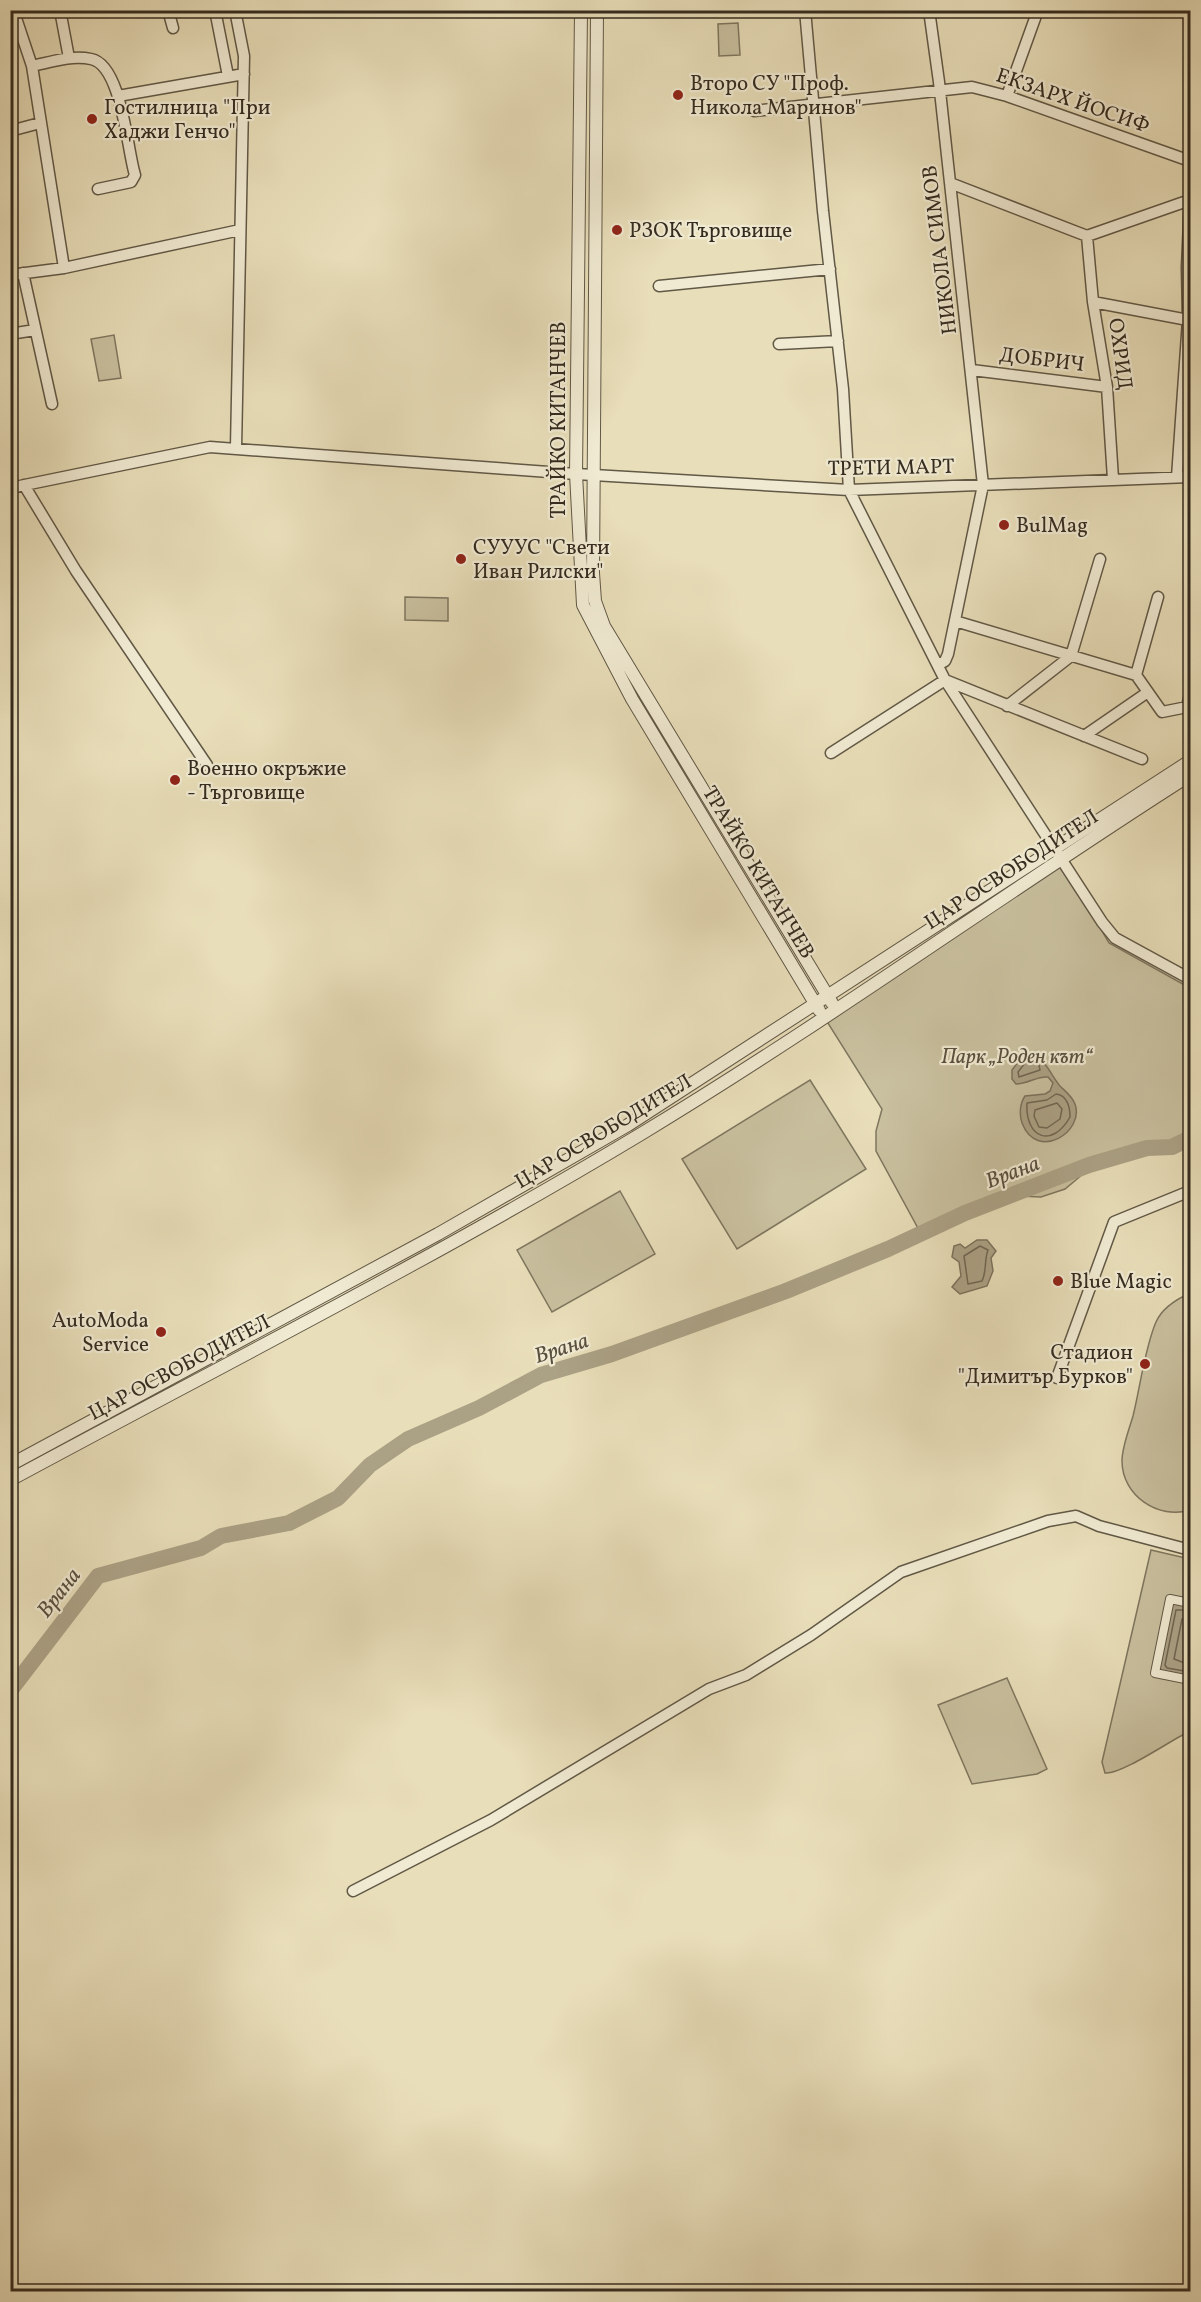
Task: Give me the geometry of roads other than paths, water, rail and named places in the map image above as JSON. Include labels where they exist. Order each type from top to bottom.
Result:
[{"type":"street","points":[[60,10],[69,58]]},
{"type":"street","points":[[168,10],[173,28]]},
{"type":"street","points":[[215,10],[228,76]]},
{"type":"street","points":[[235,10],[244,56],[236,448]]},
{"type":"street","name":"ТРАЙКО КИТАНЧЕВ","points":[[581,10],[576,474],[583,605],[594,630],[632,699],[824,1017]]},
{"type":"street","name":"ТРАЙКО КИТАНЧЕВ","points":[[597,10],[593,588],[604,626],[836,1008]]},
{"type":"street","points":[[805,10],[838,341],[849,490],[945,680],[1115,938],[1191,980]]},
{"type":"street","name":"НИКОЛА СИМОВ","points":[[929,10],[972,370],[983,485],[948,654],[945,661],[938,665]]},
{"type":"street","points":[[1007,96],[1038,10]]},
{"type":"street","points":[[10,19],[16,18],[32,66],[64,268]]},
{"type":"street","points":[[32,66],[69,58],[93,59],[105,69],[118,96],[135,180],[98,189]]},
{"type":"street","points":[[118,96],[244,74]]},
{"type":"street","name":"ЕКЗАРХ ЙОСИФ","points":[[754,111],[972,87],[1007,96],[1191,161]]},
{"type":"street","points":[[10,131],[40,123]]},
{"type":"street","points":[[950,183],[1087,236],[1190,199],[1187,267],[1188,352],[1177,477]]},
{"type":"street","points":[[10,275],[64,268],[240,230]]},
{"type":"street","name":"ОХРИД","points":[[1087,236],[1093,302],[1107,387],[1113,479]]},
{"type":"street","points":[[659,286],[831,269]]},
{"type":"street","points":[[23,273],[52,404]]},
{"type":"street","points":[[1093,302],[1188,320]]},
{"type":"street","points":[[10,334],[35,330]]},
{"type":"street","points":[[779,344],[838,341]]},
{"type":"street","name":"ДОБРИЧ","points":[[972,370],[1107,387]]},
{"type":"street","name":"ТРЕТИ МАРТ","points":[[10,488],[191,449],[236,448],[576,474],[849,490],[1191,477]]},
{"type":"street","points":[[24,485],[82,580],[207,765]]},
{"type":"street","points":[[1007,706],[1071,656],[1100,559]]},
{"type":"street","points":[[1136,675],[1158,597]]},
{"type":"street","points":[[955,621],[1136,675],[1162,712],[1189,709],[1191,693]]},
{"type":"street","points":[[945,680],[1142,759]]},
{"type":"street","points":[[831,753],[945,680]]},
{"type":"street","points":[[1084,736],[1148,692]]},
{"type":"street","name":"ЦАР ОСВОБОДИТЕЛ","points":[[10,1480],[404,1270],[638,1135],[824,1017],[1191,760]]},
{"type":"street","name":"ЦАР ОСВОБОДИТЕЛ","points":[[10,1465],[438,1234],[628,1125],[828,996],[1191,775]]},
{"type":"street","points":[[1058,1378],[1066,1351],[1076,1335],[1094,1274],[1114,1222],[1191,1191]]},
{"type":"street","points":[[353,1891],[491,1820],[709,1689],[746,1675],[811,1635],[901,1572],[1011,1532],[1076,1516],[1099,1527],[1191,1550]]},
{"type":"street","points":[[1191,1603],[1170,1599],[1155,1673],[1191,1680]]},
{"type":"water","points":[[1034,1055],[1046,1065],[1075,1104],[1076,1114],[1067,1133],[1048,1142],[1029,1135],[1022,1123],[1020,1109],[1025,1096],[1045,1094],[1050,1091],[1053,1083],[1048,1077],[1016,1084],[1012,1079],[1012,1070],[1022,1057]]},
{"type":"water","points":[[977,1240],[987,1240],[996,1251],[991,1258],[993,1271],[987,1286],[960,1294],[952,1287],[961,1276],[959,1262],[952,1257],[954,1246],[960,1244],[965,1248]]},
{"type":"water","points":[[1172,1601],[1190,1605],[1190,1678],[1158,1672]]},
{"type":"waterway","name":"Врана","points":[[10,1691],[98,1576],[201,1548],[221,1536],[289,1523],[338,1498],[370,1465],[408,1439],[479,1408],[541,1375],[612,1354],[786,1291],[888,1249],[965,1213],[1089,1165],[1147,1148],[1172,1147],[1190,1138]]},
{"type":"place","name":"Второ СУ \"Проф. Никола Маринов\"","points":[[678,95]]},
{"type":"place","name":"Гостилница \"При Хаджи Генчо\"","points":[[92,119]]},
{"type":"place","name":"РЗОК Търговище","points":[[617,230]]},
{"type":"place","name":"BulMag","points":[[1004,525]]},
{"type":"place","name":"СУУУС \"Свети Иван Рилски\"","points":[[461,559]]},
{"type":"place","name":"Военно окръжие - Търговище","points":[[175,780]]},
{"type":"place","name":"Blue Magic","points":[[1058,1281]]},
{"type":"place","name":"AutoModa Service","points":[[161,1332]]},
{"type":"place","name":"Стадион \"Димитър Бурков\"","points":[[1145,1364]]},
{"type":"park label","name":"Парк „Роден кът“","points":[[1017,1056]]}]
